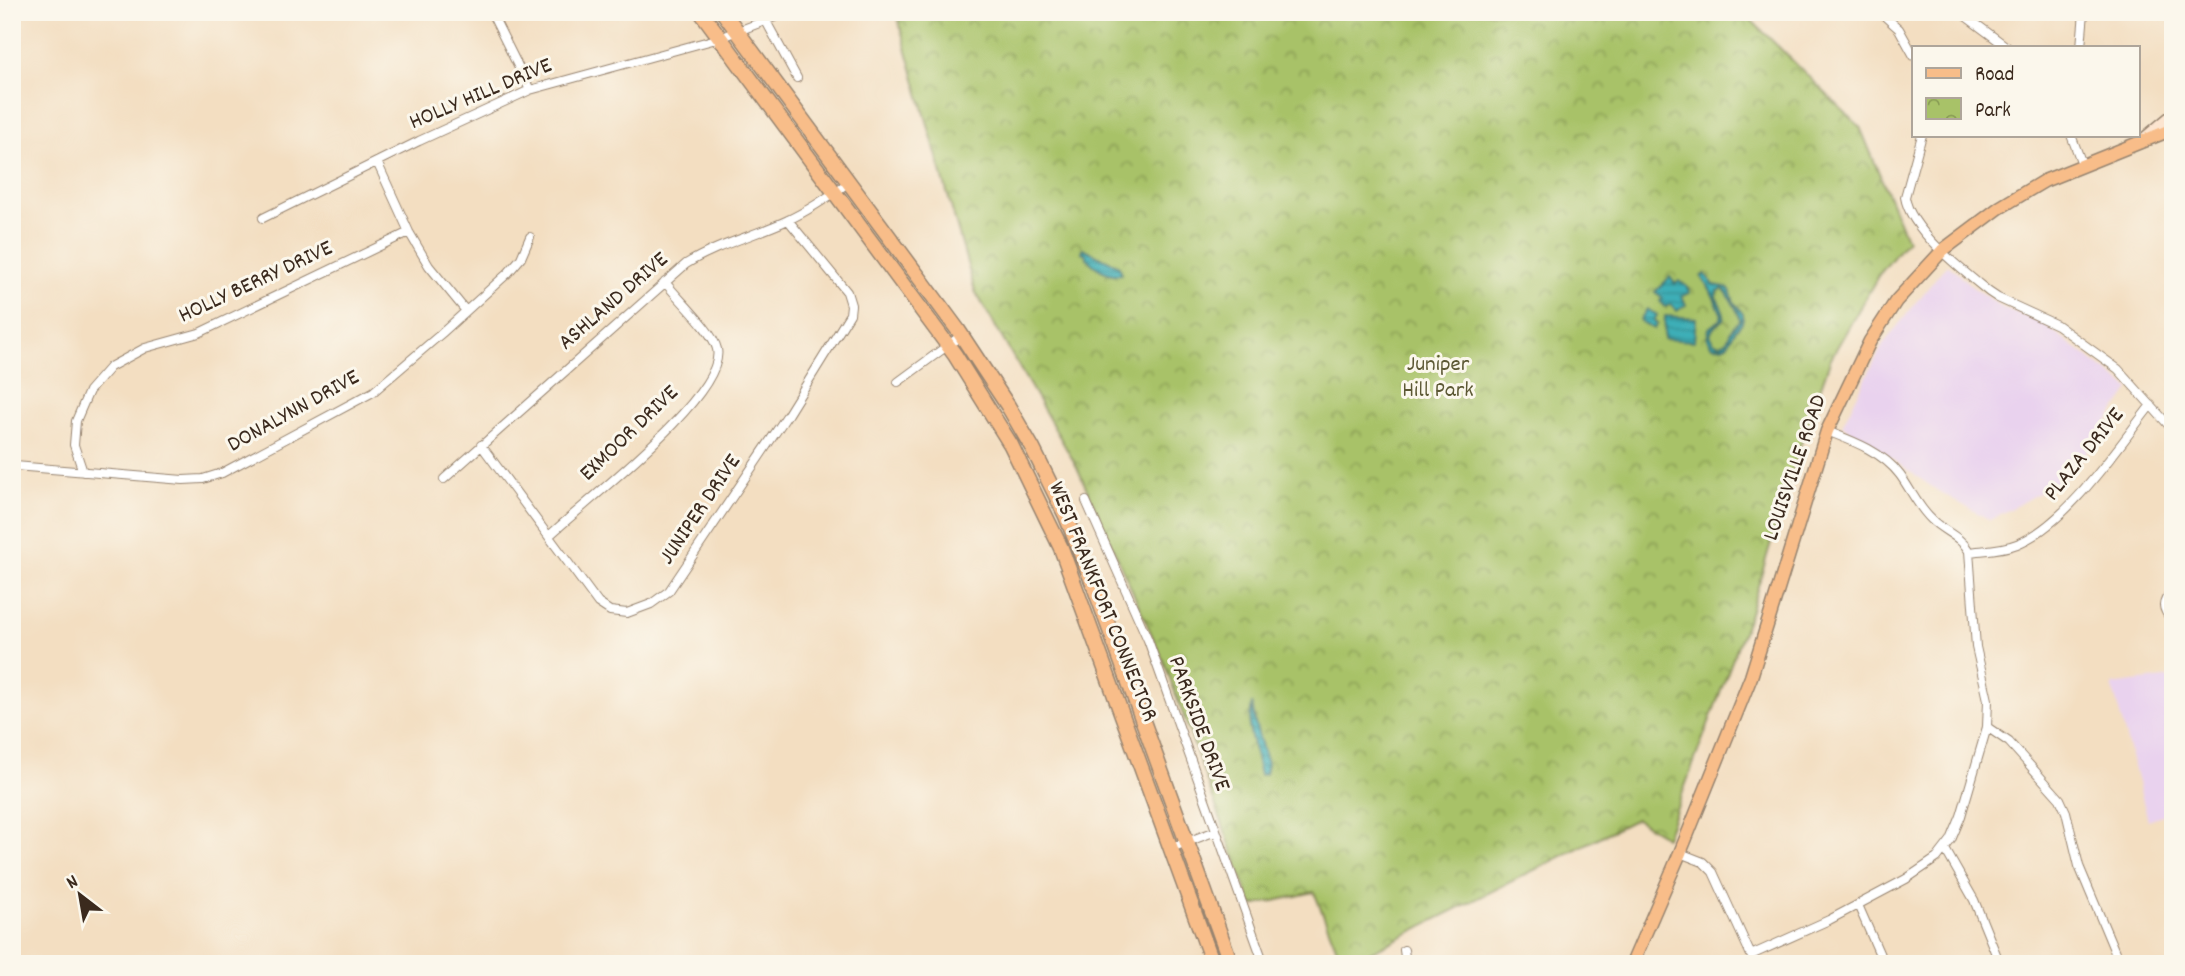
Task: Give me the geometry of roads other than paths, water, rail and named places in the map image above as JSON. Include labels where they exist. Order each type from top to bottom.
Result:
[{"type":"highway","name":"WEST FRANKFORT CONNECTOR","points":[[701,12],[947,345],[1000,426],[1052,527],[1083,602],[1213,964]]},
{"type":"highway","name":"WEST FRANKFORT CONNECTOR","points":[[723,12],[962,335],[1020,427],[1066,516],[1103,609],[1231,964]]},
{"type":"main road","name":"LOUISVILLE ROAD","points":[[1632,964],[1751,677],[1827,431],[1870,341],[1896,301],[1943,250],[2016,196],[2044,180],[2173,129]]},
{"type":"street","points":[[491,12],[530,90]]},
{"type":"street","name":"HOLLY HILL DRIVE","points":[[263,218],[530,90],[720,38],[737,32],[762,17],[788,12]]},
{"type":"street","points":[[1880,12],[1899,29],[1912,52]]},
{"type":"street","points":[[1960,12],[2006,46]]},
{"type":"street","points":[[2081,46],[2084,12]]},
{"type":"street","points":[[762,17],[797,78]]},
{"type":"street","points":[[2141,142],[2173,114]]},
{"type":"street","points":[[1922,136],[1906,188],[1907,206],[1915,222],[1998,299],[2046,318],[2118,369],[2173,430]]},
{"type":"street","points":[[2071,136],[2082,164]]},
{"type":"street","points":[[377,162],[429,267],[466,311]]},
{"type":"street","name":"ASHLAND DRIVE","points":[[444,479],[665,282],[699,256],[788,220],[849,182]]},
{"type":"street","name":"JUNIPER DRIVE","points":[[481,445],[598,603],[610,611],[627,612],[651,604],[669,591],[788,414],[850,314],[851,305],[847,292],[788,220]]},
{"type":"street","name":"HOLLY BERRY DRIVE","points":[[83,472],[74,445],[76,421],[89,391],[110,367],[145,348],[199,333],[410,232]]},
{"type":"street","name":"DONALYNN DRIVE","points":[[15,466],[189,480],[222,473],[373,392],[514,267],[530,237]]},
{"type":"street","name":"EXMOOR DRIVE","points":[[549,536],[670,428],[695,399],[713,370],[718,352],[713,340],[665,282]]},
{"type":"street","points":[[898,382],[962,335]]},
{"type":"street","name":"PLAZA DRIVE","points":[[1969,552],[1999,549],[2019,543],[2057,519],[2151,405]]},
{"type":"street","points":[[1680,853],[1703,862],[1713,872],[1753,960],[1923,869],[1945,849],[1961,816],[1987,727],[1988,700],[1976,647],[1969,552],[1959,540],[1929,517],[1887,461],[1863,446],[1827,431]]},
{"type":"street","name":"PARKSIDE DRIVE","points":[[1086,501],[1148,640],[1264,964]]},
{"type":"street","points":[[2173,589],[2163,603],[2163,608],[2173,622]]},
{"type":"street","points":[[1987,727],[2009,742],[2060,799],[2079,866],[2120,964]]},
{"type":"street","points":[[1171,848],[1216,831]]},
{"type":"street","points":[[1945,849],[1974,900],[2000,964]]},
{"type":"street","points":[[1858,905],[1884,964]]},
{"type":"street","points":[[1404,950],[1406,964]]},
{"type":"water","points":[[1083,248],[1119,266],[1121,274],[1110,273],[1095,266],[1085,253],[1082,253]]},
{"type":"water","points":[[1705,274],[1714,285],[1730,290],[1734,302],[1743,314],[1741,323],[1729,343],[1723,347],[1712,346],[1707,338],[1709,328],[1722,315],[1701,277]],"holes":[[[1723,289],[1736,308],[1740,320],[1731,330],[1727,341],[1720,345],[1713,342],[1710,335],[1724,318],[1716,297],[1717,291]]]},
{"type":"water","points":[[1670,277],[1675,284],[1679,280],[1690,293],[1682,296],[1686,305],[1677,311],[1671,304],[1665,307],[1660,301],[1663,298],[1655,292]]},
{"type":"water","points":[[1647,309],[1657,315],[1654,329],[1640,321]]},
{"type":"water","points":[[1665,316],[1696,318],[1694,341],[1664,339]]},
{"type":"water","points":[[1252,703],[1267,764],[1265,774],[1260,775],[1249,728]]},
{"type":"park label","name":"Juniper Hill Park","points":[[1438,378]]}]
